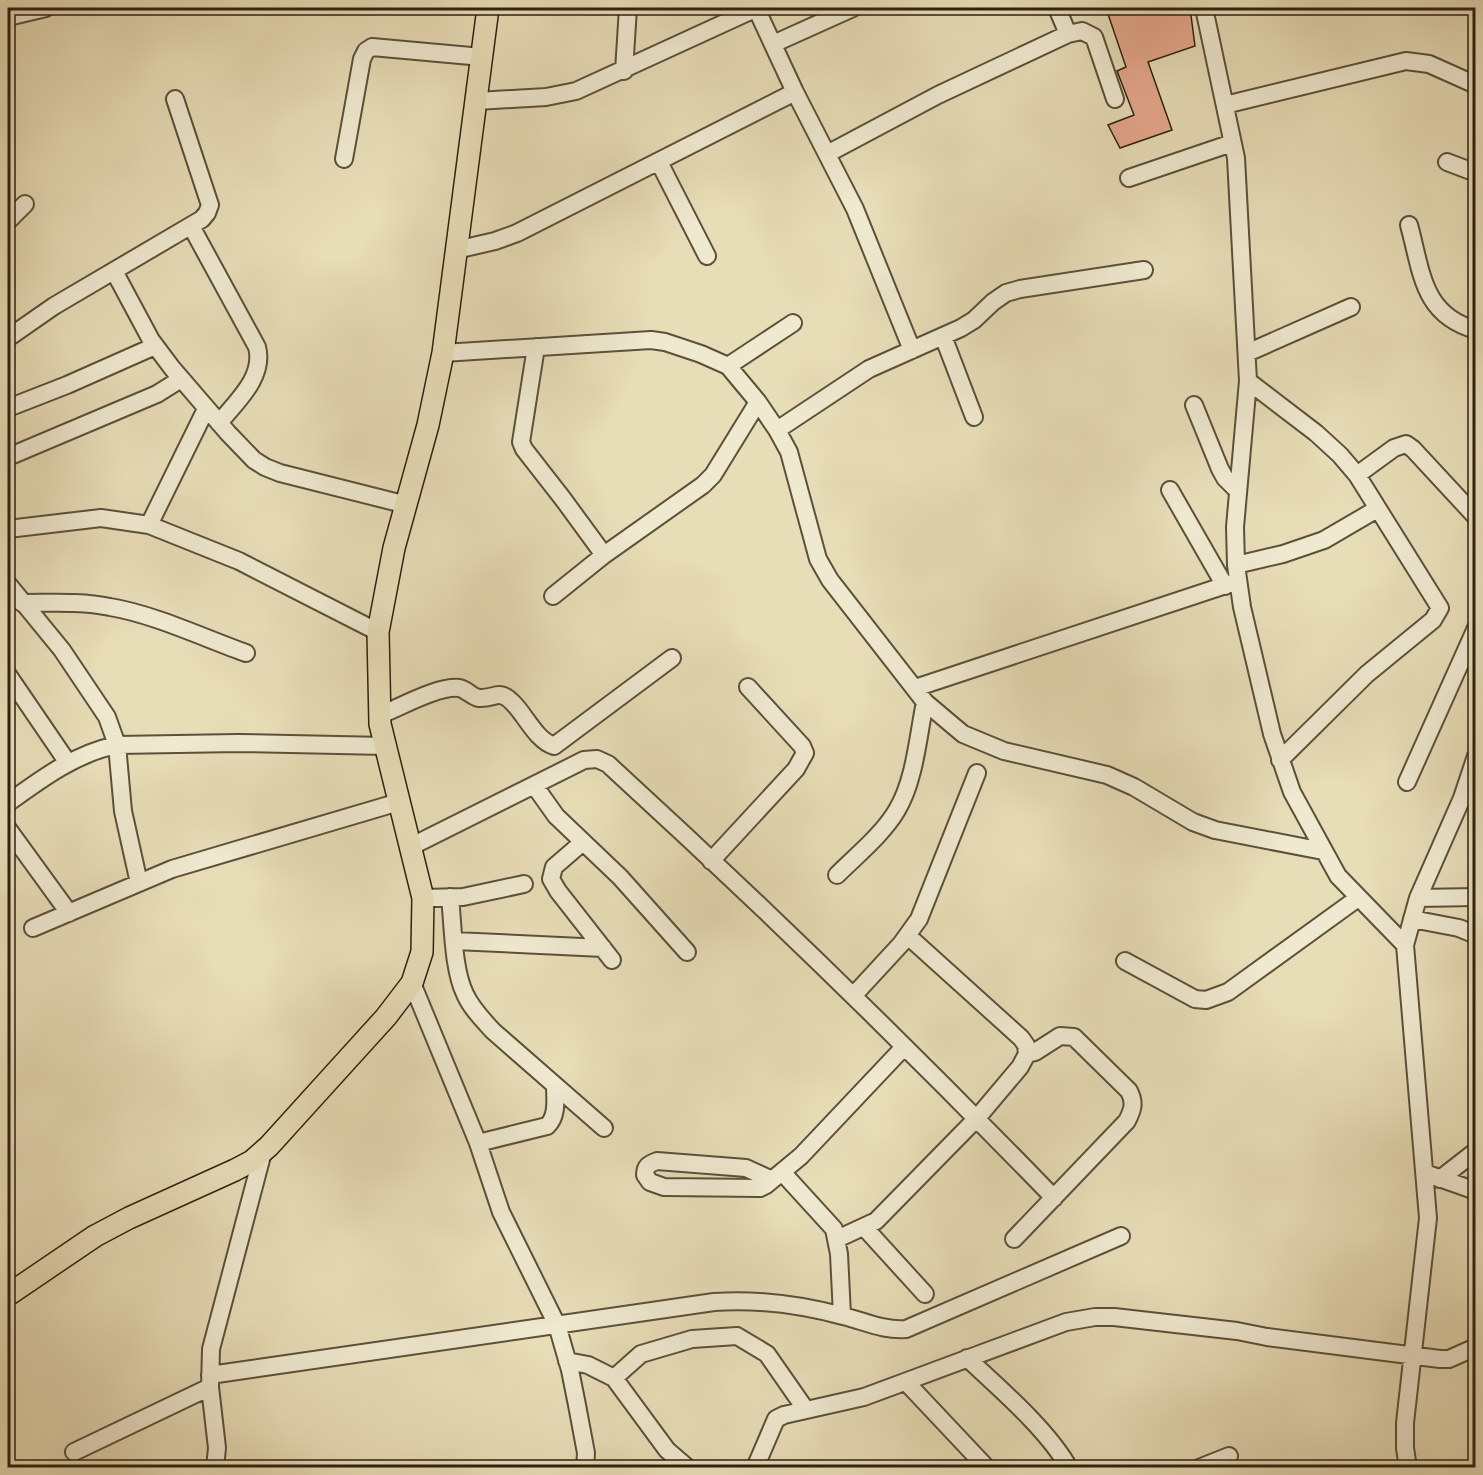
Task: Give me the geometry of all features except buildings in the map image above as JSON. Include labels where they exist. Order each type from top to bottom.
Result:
[{"type":"main road","points":[[8,1295],[95,1236],[235,1170],[263,1152],[386,1017],[412,983],[422,952],[423,898],[380,715],[378,632],[394,549],[428,425],[443,353],[488,8]]},
{"type":"street","points":[[8,17],[46,8]]},
{"type":"street","points":[[624,70],[628,8]]},
{"type":"street","points":[[477,102],[546,97],[576,92],[757,8],[795,92],[855,208],[912,350]]},
{"type":"street","points":[[773,45],[853,8]]},
{"type":"street","points":[[1057,8],[1068,34]]},
{"type":"street","points":[[1204,8],[1236,158],[1247,353],[1248,381],[1235,527],[1233,577],[1272,734],[1292,792],[1338,876],[1405,945]]},
{"type":"street","points":[[827,154],[938,95],[1068,34],[1082,31],[1094,38],[1115,99]]},
{"type":"street","points":[[344,159],[362,59],[372,46],[482,57]]},
{"type":"street","points":[[1224,105],[1406,61],[1429,64],[1476,84]]},
{"type":"street","points":[[456,250],[495,241],[517,233],[795,92]]},
{"type":"street","points":[[8,338],[54,306],[191,226],[207,213],[210,205],[175,99]]},
{"type":"street","points":[[1129,178],[1232,142]]},
{"type":"street","points":[[659,162],[706,256]]},
{"type":"street","points":[[1447,162],[1476,173]]},
{"type":"street","points":[[8,221],[25,204]]},
{"type":"street","points":[[1409,225],[1429,297],[1440,312],[1454,322],[1476,330]]},
{"type":"street","points":[[191,226],[257,347],[260,357],[252,381],[219,423]]},
{"type":"street","points":[[777,430],[869,369],[974,320],[1006,293],[1144,270]]},
{"type":"street","points":[[114,271],[155,346],[206,409],[254,460],[264,467],[297,478],[406,505]]},
{"type":"street","points":[[1247,353],[1351,307]]},
{"type":"street","points":[[728,366],[793,323]]},
{"type":"street","points":[[943,336],[974,417]]},
{"type":"street","points":[[443,353],[651,340],[665,342],[701,354],[728,366],[758,402],[789,452],[818,559],[830,580],[920,695],[963,734],[985,744],[1070,768],[1107,775],[1134,787],[1193,822],[1215,830],[1323,851]]},
{"type":"street","points":[[8,408],[155,346]]},
{"type":"street","points":[[536,347],[521,442],[604,555]]},
{"type":"street","points":[[8,457],[158,394],[181,379]]},
{"type":"street","points":[[1248,381],[1316,433],[1340,455],[1357,475],[1440,608],[1438,614],[1368,674],[1280,760]]},
{"type":"street","points":[[553,596],[604,555],[708,480],[758,402]]},
{"type":"street","points":[[1194,405],[1220,469],[1225,478],[1238,491]]},
{"type":"street","points":[[149,525],[206,409]]},
{"type":"street","points":[[1357,475],[1394,448],[1406,444],[1476,517]]},
{"type":"street","points":[[1170,490],[1233,577]]},
{"type":"street","points":[[920,695],[1233,577],[1283,554],[1324,540],[1377,509]]},
{"type":"street","points":[[8,529],[100,518],[149,525],[239,561],[378,632]]},
{"type":"street","points":[[8,584],[62,650],[102,708],[117,745],[123,811],[139,883]]},
{"type":"street","points":[[22,603],[86,603],[111,607],[133,612],[246,653]]},
{"type":"street","points":[[1407,782],[1476,628]]},
{"type":"street","points":[[380,715],[451,689],[461,688],[477,698],[500,694],[507,697],[543,739],[554,746],[672,658]]},
{"type":"street","points":[[8,675],[68,763]]},
{"type":"street","points":[[711,861],[796,769],[805,753],[802,746],[748,687]]},
{"type":"street","points":[[837,875],[888,823],[897,810],[909,781],[920,695]]},
{"type":"street","points":[[8,803],[46,775],[68,763],[117,745],[237,743],[386,746]]},
{"type":"street","points":[[1405,1467],[1405,1423],[1433,1176],[1405,945],[1418,898],[1462,798],[1475,757]]},
{"type":"street","points":[[410,847],[584,760],[597,759],[608,764],[853,996],[1054,1198]]},
{"type":"street","points":[[853,996],[908,936],[919,919],[977,774]]},
{"type":"street","points":[[534,785],[556,816],[620,877],[687,952]]},
{"type":"street","points":[[33,928],[172,869],[399,802]]},
{"type":"street","points":[[8,829],[69,913]]},
{"type":"street","points":[[455,941],[608,954],[551,879],[554,867],[583,842]]},
{"type":"street","points":[[423,898],[463,897],[524,884]]},
{"type":"street","points":[[450,897],[461,982],[470,1003],[488,1026],[604,1128]]},
{"type":"street","points":[[1418,898],[1476,897]]},
{"type":"street","points":[[1125,961],[1195,999],[1206,1000],[1217,997],[1263,968],[1358,898]]},
{"type":"street","points":[[1412,919],[1459,928],[1476,935]]},
{"type":"street","points":[[837,1239],[876,1221],[976,1118],[1020,1067],[1027,1054],[1026,1045],[1021,1038],[908,936]]},
{"type":"street","points":[[412,983],[478,1143],[501,1212],[557,1326],[567,1360],[586,1453],[585,1467]]},
{"type":"street","points":[[1014,1239],[1126,1121],[1134,1102],[1129,1091],[1074,1037],[1060,1036],[1035,1052],[1027,1054]]},
{"type":"street","points":[[842,1315],[841,1272],[834,1229],[777,1176],[746,1168],[657,1161],[645,1168],[645,1175],[650,1182],[663,1187],[760,1188],[777,1176],[801,1156],[904,1047]]},
{"type":"street","points":[[478,1143],[547,1126],[553,1121],[555,1114],[555,1086]]},
{"type":"street","points":[[1433,1176],[1476,1151]]},
{"type":"street","points":[[215,1467],[217,1448],[210,1381],[211,1349],[263,1152]]},
{"type":"street","points":[[1433,1176],[1476,1191]]},
{"type":"street","points":[[864,1227],[925,1294]]},
{"type":"street","points":[[74,1452],[210,1381],[714,1302],[735,1300],[771,1303],[842,1315],[892,1330],[906,1329],[1121,1236]]},
{"type":"street","points":[[755,1467],[776,1419],[864,1397],[1066,1322],[1095,1317],[1237,1331],[1414,1357],[1449,1359],[1476,1347]]},
{"type":"street","points":[[614,1378],[641,1354],[692,1339],[738,1336],[767,1354],[806,1410]]},
{"type":"street","points":[[967,1358],[998,1386],[1051,1442],[1069,1467]]},
{"type":"street","points":[[567,1360],[588,1365],[614,1378],[667,1450],[687,1467]]},
{"type":"street","points":[[906,1382],[987,1467]]},
{"type":"street","points":[[1199,1467],[1229,1456]]}]
